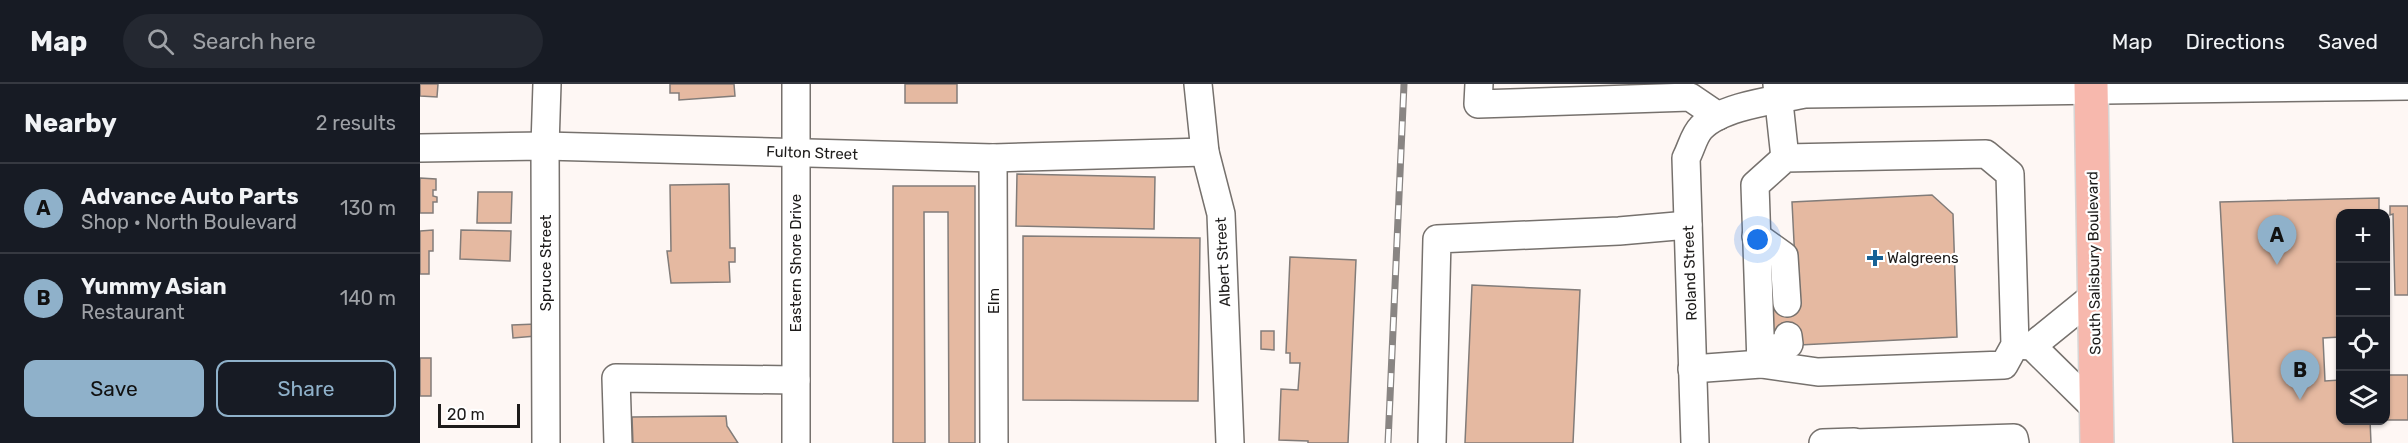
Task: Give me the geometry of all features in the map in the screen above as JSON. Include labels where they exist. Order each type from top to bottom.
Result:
[{"type":"main road","name":"South Salisbury Boulevard","points":[[2091,87],[2097,443]]},
{"type":"street","name":"Spruce Street","points":[[546,443],[545,146],[548,84]]},
{"type":"street","name":"Eastern Shore Drive","points":[[796,84],[796,443]]},
{"type":"street","name":"Albert Street","points":[[1198,84],[1205,152],[1221,214],[1230,443]]},
{"type":"street","name":"Roland Street","points":[[1695,443],[1686,158],[1701,128],[1718,116],[1777,92],[1805,94],[2091,87],[2408,86]]},
{"type":"street","points":[[1777,92],[1785,158]]},
{"type":"street","points":[[1479,94],[1690,97],[1718,116]]},
{"type":"street","name":"Fulton Street","points":[[420,148],[545,146],[993,158],[1205,152]]},
{"type":"street","points":[[1761,358],[1755,185],[1785,158],[1986,154],[2010,174],[2023,346],[2096,409]]},
{"type":"street","name":"Elm","points":[[993,158],[994,443]]},
{"type":"street","points":[[1432,443],[1437,239],[1619,231],[1688,225]]},
{"type":"street","points":[[1756,236],[1784,255],[1787,303]]},
{"type":"street","points":[[1761,358],[1818,372],[2004,365],[2023,346],[2095,296]]},
{"type":"street","points":[[1692,369],[1761,358],[1789,344],[1788,336]]},
{"type":"street","points":[[618,443],[616,378],[796,380]]},
{"type":"street","points":[[1823,443],[2014,438],[2015,443]]},
{"type":"building","points":[[420,84],[438,84],[437,97],[420,96]]},
{"type":"building","points":[[670,84],[734,84],[735,96],[679,100],[679,93],[670,93]]},
{"type":"building","points":[[905,84],[957,84],[957,103],[905,103]]},
{"type":"building","points":[[1017,174],[1155,177],[1154,229],[1016,226]]},
{"type":"building","points":[[420,178],[436,179],[436,190],[433,190],[433,196],[437,197],[437,202],[433,202],[433,213],[420,213]]},
{"type":"building","points":[[729,184],[730,248],[735,248],[735,262],[729,262],[730,282],[671,283],[667,251],[671,251],[670,185]]},
{"type":"building","points":[[893,186],[975,186],[975,443],[949,443],[948,212],[924,212],[925,443],[893,443]]},
{"type":"building","points":[[478,192],[512,192],[511,223],[477,223]]},
{"type":"building","name":"Walgreens","points":[[1932,195],[1953,214],[1957,337],[1799,345],[1768,337],[1767,304],[1797,302],[1792,202]]},
{"type":"building","points":[[2379,198],[2379,209],[2336,209],[2336,337],[2323,338],[2325,381],[2336,380],[2336,425],[2370,425],[2371,443],[2233,443],[2220,202]]},
{"type":"building","points":[[2390,206],[2408,206],[2408,295],[2395,295],[2393,214],[2390,215]]},
{"type":"building","points":[[433,230],[433,251],[429,251],[429,274],[420,274],[420,231]]},
{"type":"building","points":[[461,230],[511,231],[510,261],[460,259]]},
{"type":"building","points":[[1023,236],[1200,238],[1198,401],[1023,400]]},
{"type":"building","points":[[1290,257],[1356,260],[1348,443],[1279,440],[1281,389],[1298,390],[1300,363],[1290,363],[1290,353],[1286,353]]},
{"type":"building","points":[[1472,285],[1580,290],[1573,443],[1465,443]]},
{"type":"building","points":[[536,324],[536,336],[513,338],[512,325]]},
{"type":"building","points":[[1261,331],[1274,331],[1274,350],[1261,349]]},
{"type":"building","points":[[420,358],[431,358],[431,396],[420,396]]},
{"type":"building","points":[[2390,375],[2408,375],[2408,420],[2390,420]]},
{"type":"building","points":[[726,416],[727,426],[738,443],[633,443],[632,417]]},
{"type":"railway","points":[[1388,443],[1404,84]]},
{"type":"place","name":"Walgreens","points":[[1875,258]]},
{"type":"place","name":"Advance Auto Parts","points":[[2277,265]]},
{"type":"place","name":"Yummy Asian","points":[[2300,400]]}]
